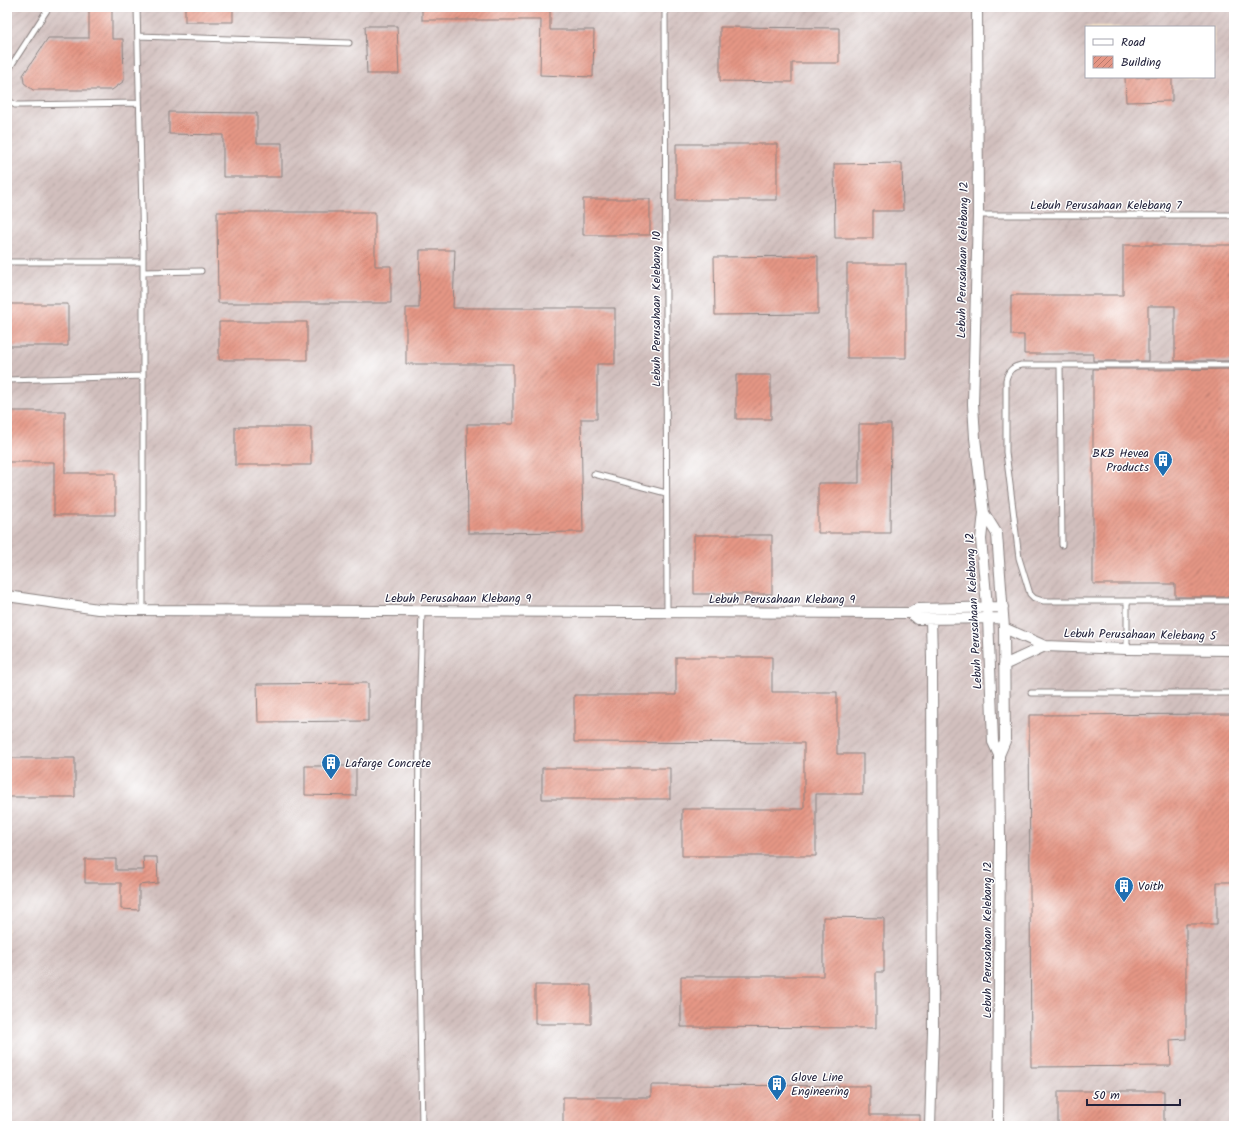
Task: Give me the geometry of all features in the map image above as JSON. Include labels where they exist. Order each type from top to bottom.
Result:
[{"type":"street","name":"Lebuh Perusahaan Kelebang 12","points":[[977,7],[978,215],[972,404],[984,513],[981,539],[988,618],[993,742],[999,755]]},
{"type":"street","name":"Lebuh Perusahaan Kelebang 12","points":[[984,513],[997,534],[1004,623],[1005,741],[999,755],[1000,838],[998,1126]]},
{"type":"street","name":"Lebuh Perusahaan Klebang 9","points":[[7,596],[98,609],[143,610],[910,613],[917,609],[1003,607]]},
{"type":"street","name":"Lebuh Perusahaan Klebang 9","points":[[910,613],[917,619],[988,618],[1004,623]]},
{"type":"street","points":[[930,1126],[933,1030],[931,619]]},
{"type":"street","name":"Lebuh Perusahaan Kelebang 5","points":[[1004,623],[1045,646]]},
{"type":"street","name":"Lebuh Perusahaan Kelebang 5","points":[[1004,665],[1045,646],[1127,649],[1234,650]]},
{"type":"lane","points":[[7,72],[49,7]]},
{"type":"lane","points":[[137,7],[138,103],[143,262],[143,610]]},
{"type":"lane","name":"Lebuh Perusahaan Kelebang 10","points":[[665,7],[667,612]]},
{"type":"lane","points":[[138,36],[349,43]]},
{"type":"lane","points":[[7,99],[15,104],[21,105],[138,103]]},
{"type":"lane","name":"Lebuh Perusahaan Kelebang 7","points":[[978,215],[1234,215]]},
{"type":"lane","points":[[7,262],[143,262]]},
{"type":"lane","points":[[143,272],[201,270]]},
{"type":"lane","points":[[1234,365],[1021,365],[1011,369],[1007,374],[1006,380],[1006,452],[1019,558],[1030,594],[1038,600],[1234,601]]},
{"type":"lane","points":[[1060,365],[1062,545]]},
{"type":"lane","points":[[7,380],[143,376]]},
{"type":"lane","points":[[594,474],[666,493]]},
{"type":"lane","points":[[1127,601],[1127,649]]},
{"type":"lane","points":[[422,611],[418,908],[422,1126]]},
{"type":"lane","points":[[1031,693],[1234,694]]},
{"type":"shaded area","points":[[7,7],[1234,7],[1234,1126],[7,1126]]},
{"type":"building","points":[[89,7],[112,7],[112,39],[123,39],[124,81],[112,90],[33,90],[24,83],[23,75],[48,38],[89,38]]},
{"type":"building","points":[[185,7],[233,7],[233,22],[185,22]]},
{"type":"building","points":[[422,7],[550,7],[550,30],[594,30],[593,77],[540,75],[541,20],[422,20]]},
{"type":"building","points":[[365,26],[397,26],[399,74],[367,74]]},
{"type":"building","points":[[720,27],[839,28],[839,63],[792,63],[792,82],[720,81]]},
{"type":"building","points":[[1125,78],[1172,78],[1172,101],[1126,102]]},
{"type":"building","points":[[169,112],[257,113],[257,143],[282,143],[282,177],[223,177],[223,135],[169,134]]},
{"type":"building","points":[[676,144],[777,144],[777,200],[676,200]]},
{"type":"building","points":[[902,163],[903,211],[873,211],[873,238],[835,238],[834,164]]},
{"type":"building","points":[[583,199],[650,199],[650,235],[583,235]]},
{"type":"building","points":[[217,212],[375,212],[375,266],[391,266],[391,303],[218,303]]},
{"type":"building","points":[[1123,245],[1234,245],[1234,361],[1175,361],[1175,306],[1148,306],[1148,361],[1093,361],[1093,354],[1024,354],[1024,335],[1011,335],[1011,295],[1123,295]]},
{"type":"building","points":[[420,250],[455,250],[453,308],[615,308],[615,364],[597,364],[597,419],[581,419],[583,532],[468,533],[467,424],[513,424],[513,364],[406,364],[406,308],[419,308]]},
{"type":"building","points":[[818,256],[818,314],[715,315],[714,257]]},
{"type":"building","points":[[847,264],[906,264],[906,358],[847,358]]},
{"type":"building","points":[[7,304],[68,304],[68,346],[7,346]]},
{"type":"building","points":[[219,322],[307,322],[307,360],[219,360]]},
{"type":"building","name":"BKB Hevea Products","points":[[1093,369],[1234,369],[1234,597],[1175,597],[1175,584],[1093,584]]},
{"type":"building","points":[[736,375],[771,375],[771,419],[736,419]]},
{"type":"building","points":[[7,411],[65,411],[65,473],[115,473],[115,515],[54,515],[54,462],[7,462]]},
{"type":"building","points":[[859,424],[891,424],[890,533],[818,533],[818,483],[859,483]]},
{"type":"building","points":[[235,427],[311,427],[311,465],[235,465]]},
{"type":"building","points":[[694,535],[772,535],[772,594],[694,594]]},
{"type":"building","points":[[676,657],[772,657],[772,692],[837,692],[837,754],[863,754],[863,794],[816,794],[816,856],[682,856],[682,809],[804,809],[804,743],[574,742],[574,695],[676,695]]},
{"type":"building","points":[[368,683],[368,721],[258,722],[257,684]]},
{"type":"building","name":"Voith","points":[[1234,714],[1234,882],[1217,882],[1217,924],[1186,924],[1186,1039],[1170,1040],[1171,1066],[1031,1067],[1029,715]]},
{"type":"building","points":[[7,758],[75,758],[75,797],[7,797]]},
{"type":"building","name":"Lafarge Concrete","points":[[305,766],[356,766],[356,796],[305,795]]},
{"type":"building","points":[[542,768],[670,768],[670,799],[542,799]]},
{"type":"building","points":[[143,857],[157,857],[158,883],[139,885],[139,910],[121,909],[121,883],[85,883],[85,859],[116,859],[116,870],[144,870]]},
{"type":"building","points":[[823,917],[884,918],[884,972],[876,972],[876,1028],[681,1027],[681,976],[823,976]]},
{"type":"building","points":[[535,985],[591,985],[591,1024],[535,1024]]},
{"type":"building","name":"Glove Line Engineering","points":[[651,1085],[870,1086],[870,1115],[920,1115],[920,1126],[563,1126],[563,1097],[651,1097]]},
{"type":"building","points":[[1058,1091],[1164,1091],[1164,1126],[1058,1126]]},
{"type":"place","name":"BKB Hevea Products","points":[[1163,477]]},
{"type":"place","name":"Lafarge Concrete","points":[[331,780]]},
{"type":"place","name":"Voith","points":[[1124,903]]},
{"type":"place","name":"Glove Line Engineering","points":[[777,1101]]}]
